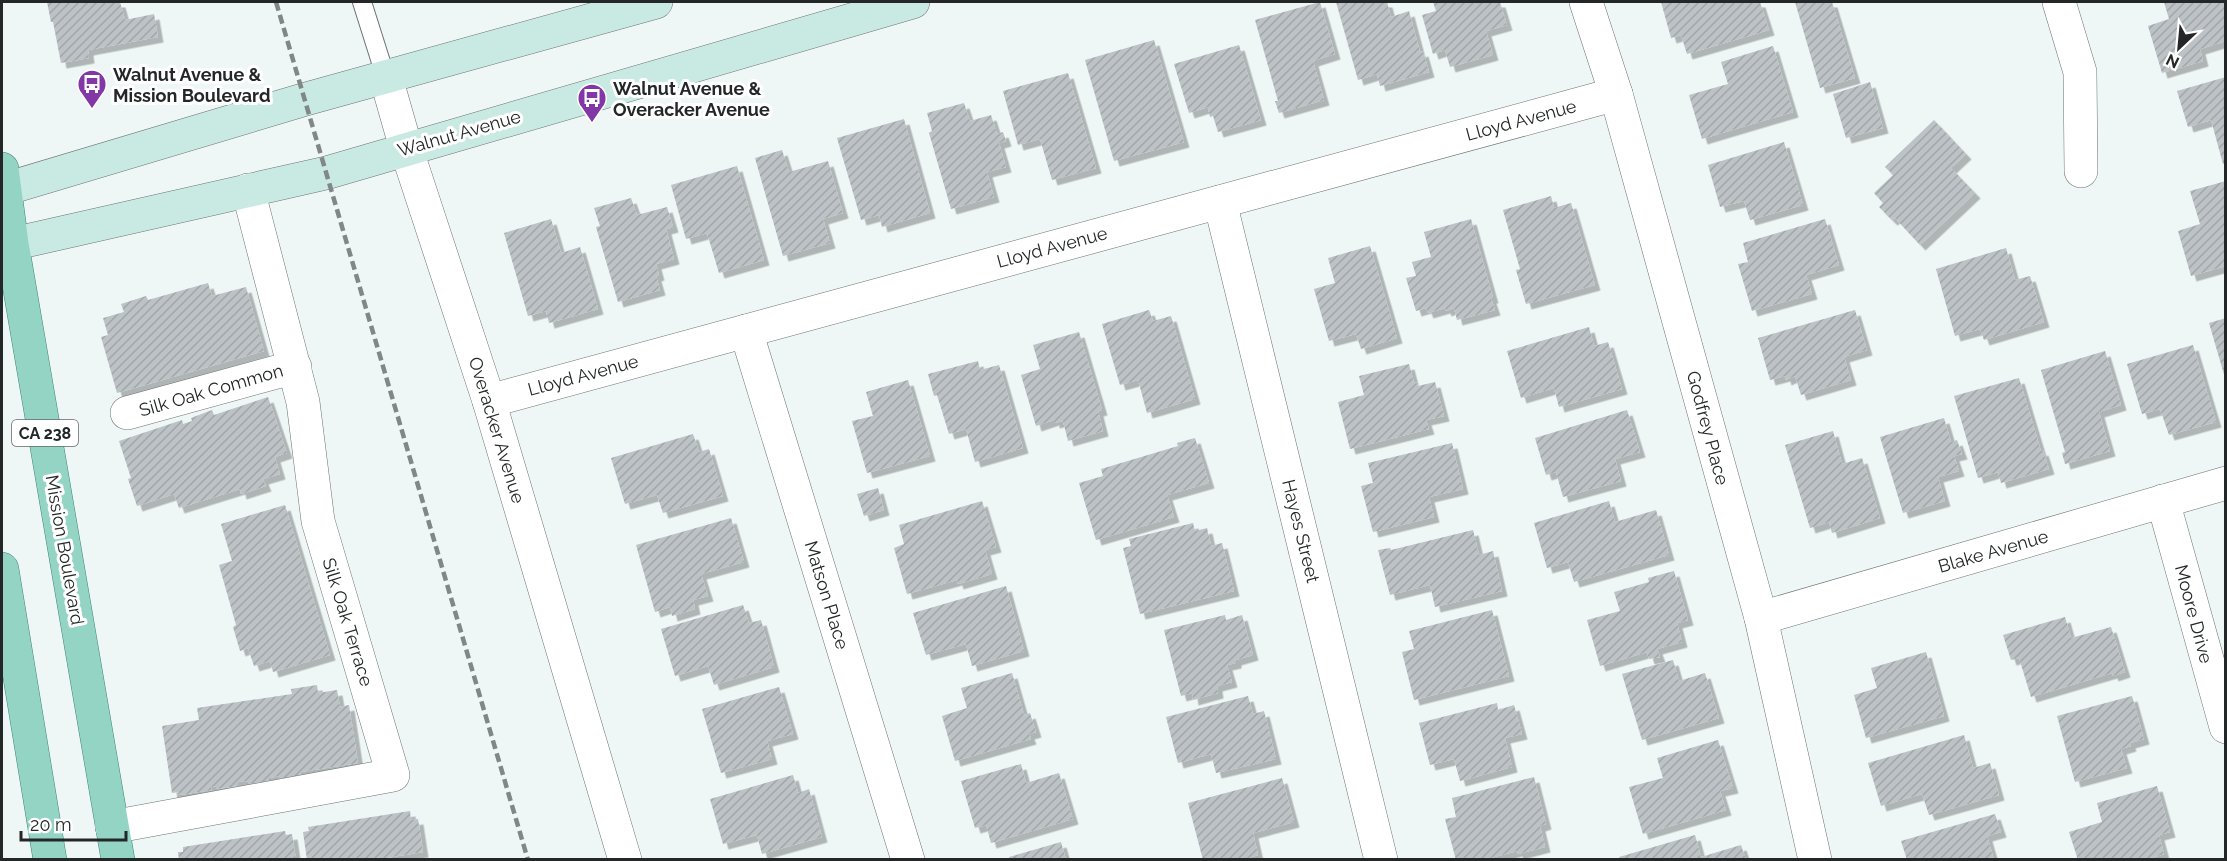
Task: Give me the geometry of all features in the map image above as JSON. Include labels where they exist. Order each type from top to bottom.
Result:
[{"type":"main road","points":[[3,182],[656,2]]},
{"type":"main road","name":"Walnut Avenue","points":[[7,243],[326,172],[913,2]]},
{"type":"main road","name":"Mission Boulevard","points":[[3,182],[7,243],[118,860]]},
{"type":"main road","points":[[2,569],[50,860]]},
{"type":"street","name":"Godfrey Place","points":[[1586,2],[1616,94],[1761,618],[1815,860]]},
{"type":"street","points":[[2059,2],[2080,72],[2080,171]]},
{"type":"street","name":"Overacker Avenue","points":[[386,78],[406,148],[489,401],[626,860]]},
{"type":"street","name":"Lloyd Avenue","points":[[489,401],[1616,94]]},
{"type":"street","name":"Silk Oak Terrace","points":[[112,827],[393,775],[318,521],[303,402],[248,190]]},
{"type":"street","name":"Hayes Street","points":[[1220,202],[1382,860]]},
{"type":"street","name":"Matson Place","points":[[746,331],[908,860]]},
{"type":"street","name":"Silk Oak Common","points":[[127,413],[294,367]]},
{"type":"street","name":"Blake Avenue","points":[[1761,618],[2226,483]]},
{"type":"street","name":"Moore Drive","points":[[2163,501],[2226,728]]},
{"type":"lane","name":"Overacker Avenue","points":[[362,2],[386,78]]},
{"type":"building","points":[[47,2],[120,2],[125,20],[154,14],[158,37],[88,50],[89,58],[61,63]]},
{"type":"building","points":[[1320,2],[1335,54],[1313,61],[1324,100],[1279,113],[1275,101],[1278,101],[1255,20]]},
{"type":"building","points":[[1336,2],[1387,2],[1391,17],[1409,11],[1420,52],[1423,51],[1429,72],[1380,86],[1377,74],[1358,80]]},
{"type":"building","points":[[1433,2],[1500,2],[1507,25],[1486,31],[1493,55],[1450,67],[1445,50],[1433,54],[1422,15],[1436,11]]},
{"type":"building","points":[[1661,2],[1760,2],[1769,30],[1687,54],[1681,35],[1671,38]]},
{"type":"building","points":[[1795,2],[1832,2],[1855,78],[1820,88]]},
{"type":"building","points":[[2164,2],[2226,2],[2226,41],[2200,49],[2203,61],[2162,73],[2148,26],[2169,19]]},
{"type":"building","points":[[1154,40],[1184,142],[1114,161],[1085,60]]},
{"type":"building","points":[[1239,45],[1261,120],[1218,132],[1213,116],[1210,117],[1208,107],[1189,113],[1174,64]]},
{"type":"building","points":[[1773,46],[1793,112],[1702,139],[1689,95],[1728,84],[1721,62]]},
{"type":"building","points":[[1068,73],[1096,168],[1052,180],[1040,139],[1018,145],[1003,91]]},
{"type":"building","points":[[2226,77],[2226,163],[2223,164],[2211,120],[2188,127],[2177,91]]},
{"type":"building","points":[[1870,82],[1883,128],[1846,138],[1833,94]]},
{"type":"building","points":[[964,103],[970,121],[991,115],[997,134],[1003,132],[1006,141],[999,143],[1006,167],[987,172],[994,197],[951,209],[929,133],[932,131],[927,113]]},
{"type":"building","points":[[904,119],[930,213],[882,227],[879,215],[861,220],[837,138]]},
{"type":"building","points":[[1934,120],[1966,154],[1951,168],[1975,193],[1920,245],[1895,218],[1892,220],[1879,207],[1883,203],[1874,193],[1893,175],[1885,167]]},
{"type":"building","points":[[1784,142],[1803,205],[1750,220],[1744,201],[1720,207],[1708,165]]},
{"type":"building","points":[[782,150],[789,172],[828,161],[843,213],[823,219],[830,243],[783,256],[755,158]]},
{"type":"building","points":[[737,166],[764,260],[719,273],[707,233],[686,239],[671,185]]},
{"type":"building","points":[[2226,181],[2226,266],[2191,276],[2178,231],[2200,224],[2190,191]]},
{"type":"building","points":[[1551,196],[1554,208],[1571,203],[1595,285],[1526,304],[1516,270],[1520,269],[1503,210]]},
{"type":"building","points":[[631,198],[637,215],[667,207],[673,227],[666,229],[674,259],[656,264],[659,275],[656,276],[660,290],[618,302],[596,227],[600,226],[594,208]]},
{"type":"building","points":[[551,219],[561,253],[580,247],[598,309],[549,323],[546,311],[528,316],[504,233]]},
{"type":"building","points":[[1471,219],[1495,310],[1457,320],[1454,308],[1428,313],[1426,308],[1416,311],[1406,278],[1416,276],[1412,262],[1431,257],[1424,232]]},
{"type":"building","points":[[1825,219],[1839,265],[1806,275],[1812,294],[1752,311],[1738,264],[1748,262],[1743,243]]},
{"type":"building","points":[[1370,246],[1397,338],[1361,349],[1356,334],[1329,341],[1314,289],[1335,283],[1328,258]]},
{"type":"building","points":[[2006,248],[2015,280],[2030,276],[2044,322],[1984,340],[1980,329],[1955,336],[1936,269]]},
{"type":"building","points":[[208,283],[212,296],[246,287],[264,351],[117,393],[101,337],[108,335],[103,318],[124,312],[121,304],[146,296],[148,300]]},
{"type":"building","points":[[1149,310],[1153,321],[1171,316],[1195,399],[1147,413],[1138,380],[1120,385],[1102,324]]},
{"type":"building","points":[[1855,310],[1867,350],[1844,357],[1851,380],[1801,395],[1795,376],[1786,380],[1785,376],[1770,380],[1758,338]]},
{"type":"building","points":[[2226,318],[2226,378],[2225,378],[2209,323]]},
{"type":"building","points":[[1589,327],[1594,346],[1608,342],[1622,389],[1559,407],[1554,388],[1521,398],[1507,351]]},
{"type":"building","points":[[1079,332],[1102,410],[1098,411],[1103,431],[1068,441],[1063,421],[1054,423],[1054,420],[1036,426],[1021,375],[1040,369],[1033,345]]},
{"type":"building","points":[[2193,345],[2216,422],[2169,435],[2160,409],[2142,414],[2127,364]]},
{"type":"building","points":[[2105,351],[2121,405],[2099,412],[2110,451],[2065,464],[2062,453],[2065,452],[2041,370]]},
{"type":"building","points":[[978,361],[980,370],[999,365],[1023,448],[975,462],[966,429],[949,434],[928,374]]},
{"type":"building","points":[[1409,364],[1414,383],[1416,382],[1418,386],[1435,382],[1444,416],[1426,420],[1429,429],[1350,449],[1338,402],[1364,395],[1359,376]]},
{"type":"building","points":[[2019,378],[2041,451],[2043,450],[2049,469],[2001,483],[1998,472],[1978,478],[1954,396]]},
{"type":"building","points":[[908,380],[930,456],[867,473],[852,421],[873,416],[866,392]]},
{"type":"building","points":[[268,397],[287,453],[275,457],[280,474],[263,479],[266,486],[241,494],[240,489],[179,508],[174,494],[137,506],[119,441],[182,420],[183,424],[192,421],[191,418],[212,410],[214,415]]},
{"type":"building","points":[[1627,410],[1640,452],[1615,459],[1621,481],[1563,497],[1556,472],[1546,475],[1535,438]]},
{"type":"building","points":[[1944,418],[1951,442],[1957,440],[1962,454],[1954,456],[1959,471],[1938,477],[1945,501],[1903,513],[1880,437]]},
{"type":"building","points":[[1833,431],[1842,464],[1862,458],[1880,518],[1832,533],[1829,522],[1810,528],[1785,445]]},
{"type":"building","points":[[693,434],[699,452],[709,449],[723,496],[663,513],[657,495],[625,504],[611,458]]},
{"type":"building","points":[[1195,438],[1209,483],[1167,495],[1174,517],[1096,540],[1079,483],[1103,476],[1101,469],[1178,446],[1177,443]]},
{"type":"building","points":[[1452,443],[1463,489],[1429,497],[1434,517],[1373,532],[1361,486],[1373,483],[1368,463]]},
{"type":"building","points":[[878,488],[884,510],[864,516],[857,494]]},
{"type":"building","points":[[982,501],[996,547],[985,550],[992,574],[958,584],[957,580],[907,594],[894,548],[904,544],[899,525]]},
{"type":"building","points":[[1609,501],[1615,522],[1656,510],[1669,555],[1574,582],[1568,562],[1547,568],[1534,523]]},
{"type":"building","points":[[285,505],[330,655],[273,672],[270,661],[254,666],[248,648],[240,651],[233,627],[236,625],[219,565],[232,561],[221,524]]},
{"type":"building","points":[[731,518],[744,562],[701,574],[708,596],[693,600],[695,609],[672,616],[670,607],[655,612],[636,545]]},
{"type":"building","points":[[1193,523],[1195,531],[1207,528],[1211,546],[1222,543],[1234,591],[1140,614],[1123,548],[1131,546],[1129,539]]},
{"type":"building","points":[[1473,530],[1479,555],[1493,551],[1502,591],[1435,607],[1430,585],[1390,595],[1378,550],[1390,548],[1391,550]]},
{"type":"building","points":[[1674,571],[1688,620],[1677,623],[1682,642],[1657,649],[1660,657],[1649,659],[1647,652],[1600,666],[1587,620],[1620,611],[1614,592],[1649,582],[1648,578]]},
{"type":"building","points":[[1006,586],[1024,651],[972,666],[966,644],[926,655],[913,613]]},
{"type":"building","points":[[743,605],[749,623],[761,620],[774,667],[714,685],[708,666],[675,676],[661,629]]},
{"type":"building","points":[[1492,610],[1509,676],[1414,700],[1402,652],[1414,649],[1409,631]]},
{"type":"building","points":[[1225,615],[1226,620],[1242,615],[1253,655],[1227,665],[1232,682],[1217,686],[1218,693],[1193,700],[1192,693],[1181,696],[1164,630]]},
{"type":"building","points":[[2065,617],[2071,638],[2111,627],[2125,672],[2113,676],[2112,673],[2031,697],[2019,658],[2011,660],[2003,635]]},
{"type":"building","points":[[1926,652],[1944,716],[1866,738],[1854,695],[1877,688],[1871,668]]},
{"type":"building","points":[[1673,660],[1679,681],[1705,673],[1719,718],[1642,740],[1622,674]]},
{"type":"building","points":[[1012,673],[1024,715],[1030,713],[1036,732],[1029,734],[1031,739],[955,761],[942,716],[967,708],[961,688]]},
{"type":"building","points":[[317,685],[318,693],[337,690],[340,707],[349,705],[358,763],[300,772],[301,776],[279,779],[279,776],[269,778],[269,781],[248,784],[248,781],[238,782],[238,786],[216,789],[216,786],[211,787],[212,790],[179,795],[179,792],[172,793],[162,726],[199,720],[197,708],[292,694],[291,689]]},
{"type":"building","points":[[779,687],[793,734],[767,741],[772,759],[721,773],[702,709]]},
{"type":"building","points":[[1248,696],[1253,714],[1264,711],[1276,759],[1216,773],[1211,754],[1178,763],[1166,717]]},
{"type":"building","points":[[2132,696],[2144,739],[2130,743],[2131,746],[2121,749],[2127,768],[2075,782],[2057,716]]},
{"type":"building","points":[[1497,703],[1498,710],[1514,705],[1522,734],[1505,738],[1512,767],[1460,781],[1454,759],[1430,765],[1419,723]]},
{"type":"building","points":[[1964,735],[1973,768],[1990,763],[1999,795],[1929,815],[1922,794],[1881,806],[1868,763]]},
{"type":"building","points":[[1718,740],[1733,788],[1720,791],[1726,810],[1643,834],[1629,787],[1663,778],[1657,758]]},
{"type":"building","points":[[1021,764],[1026,783],[1059,773],[1073,819],[991,843],[986,825],[975,828],[961,781]]},
{"type":"building","points":[[793,775],[798,793],[809,789],[822,837],[762,854],[757,835],[723,844],[710,799]]},
{"type":"building","points":[[1534,777],[1546,824],[1540,826],[1545,847],[1518,854],[1517,851],[1483,860],[1456,860],[1445,819],[1456,817],[1452,798]]},
{"type":"building","points":[[1282,778],[1294,822],[1253,833],[1258,855],[1241,860],[1203,860],[1188,803]]},
{"type":"building","points":[[2157,786],[2170,832],[2159,835],[2164,854],[2146,860],[2078,860],[2069,832],[2102,822],[2097,803]]},
{"type":"building","points":[[410,811],[411,820],[418,819],[423,852],[373,860],[307,860],[303,832],[309,831],[308,827]]},
{"type":"building","points":[[1995,814],[2001,832],[1987,836],[1994,860],[1907,860],[1901,841]]},
{"type":"building","points":[[285,831],[286,835],[292,834],[296,860],[179,860],[178,852],[183,852],[183,847]]},
{"type":"building","points":[[1695,835],[1701,857],[1741,845],[1746,860],[1620,860],[1619,857]]},
{"type":"building","points":[[1061,842],[1066,860],[1010,860],[1009,857]]},
{"type":"railway","points":[[276,2],[528,860]]},
{"type":"place","name":"Walnut Avenue & Mission Boulevard","points":[[92,110]]},
{"type":"place","name":"Walnut Avenue & Overacker Avenue","points":[[592,124]]}]
